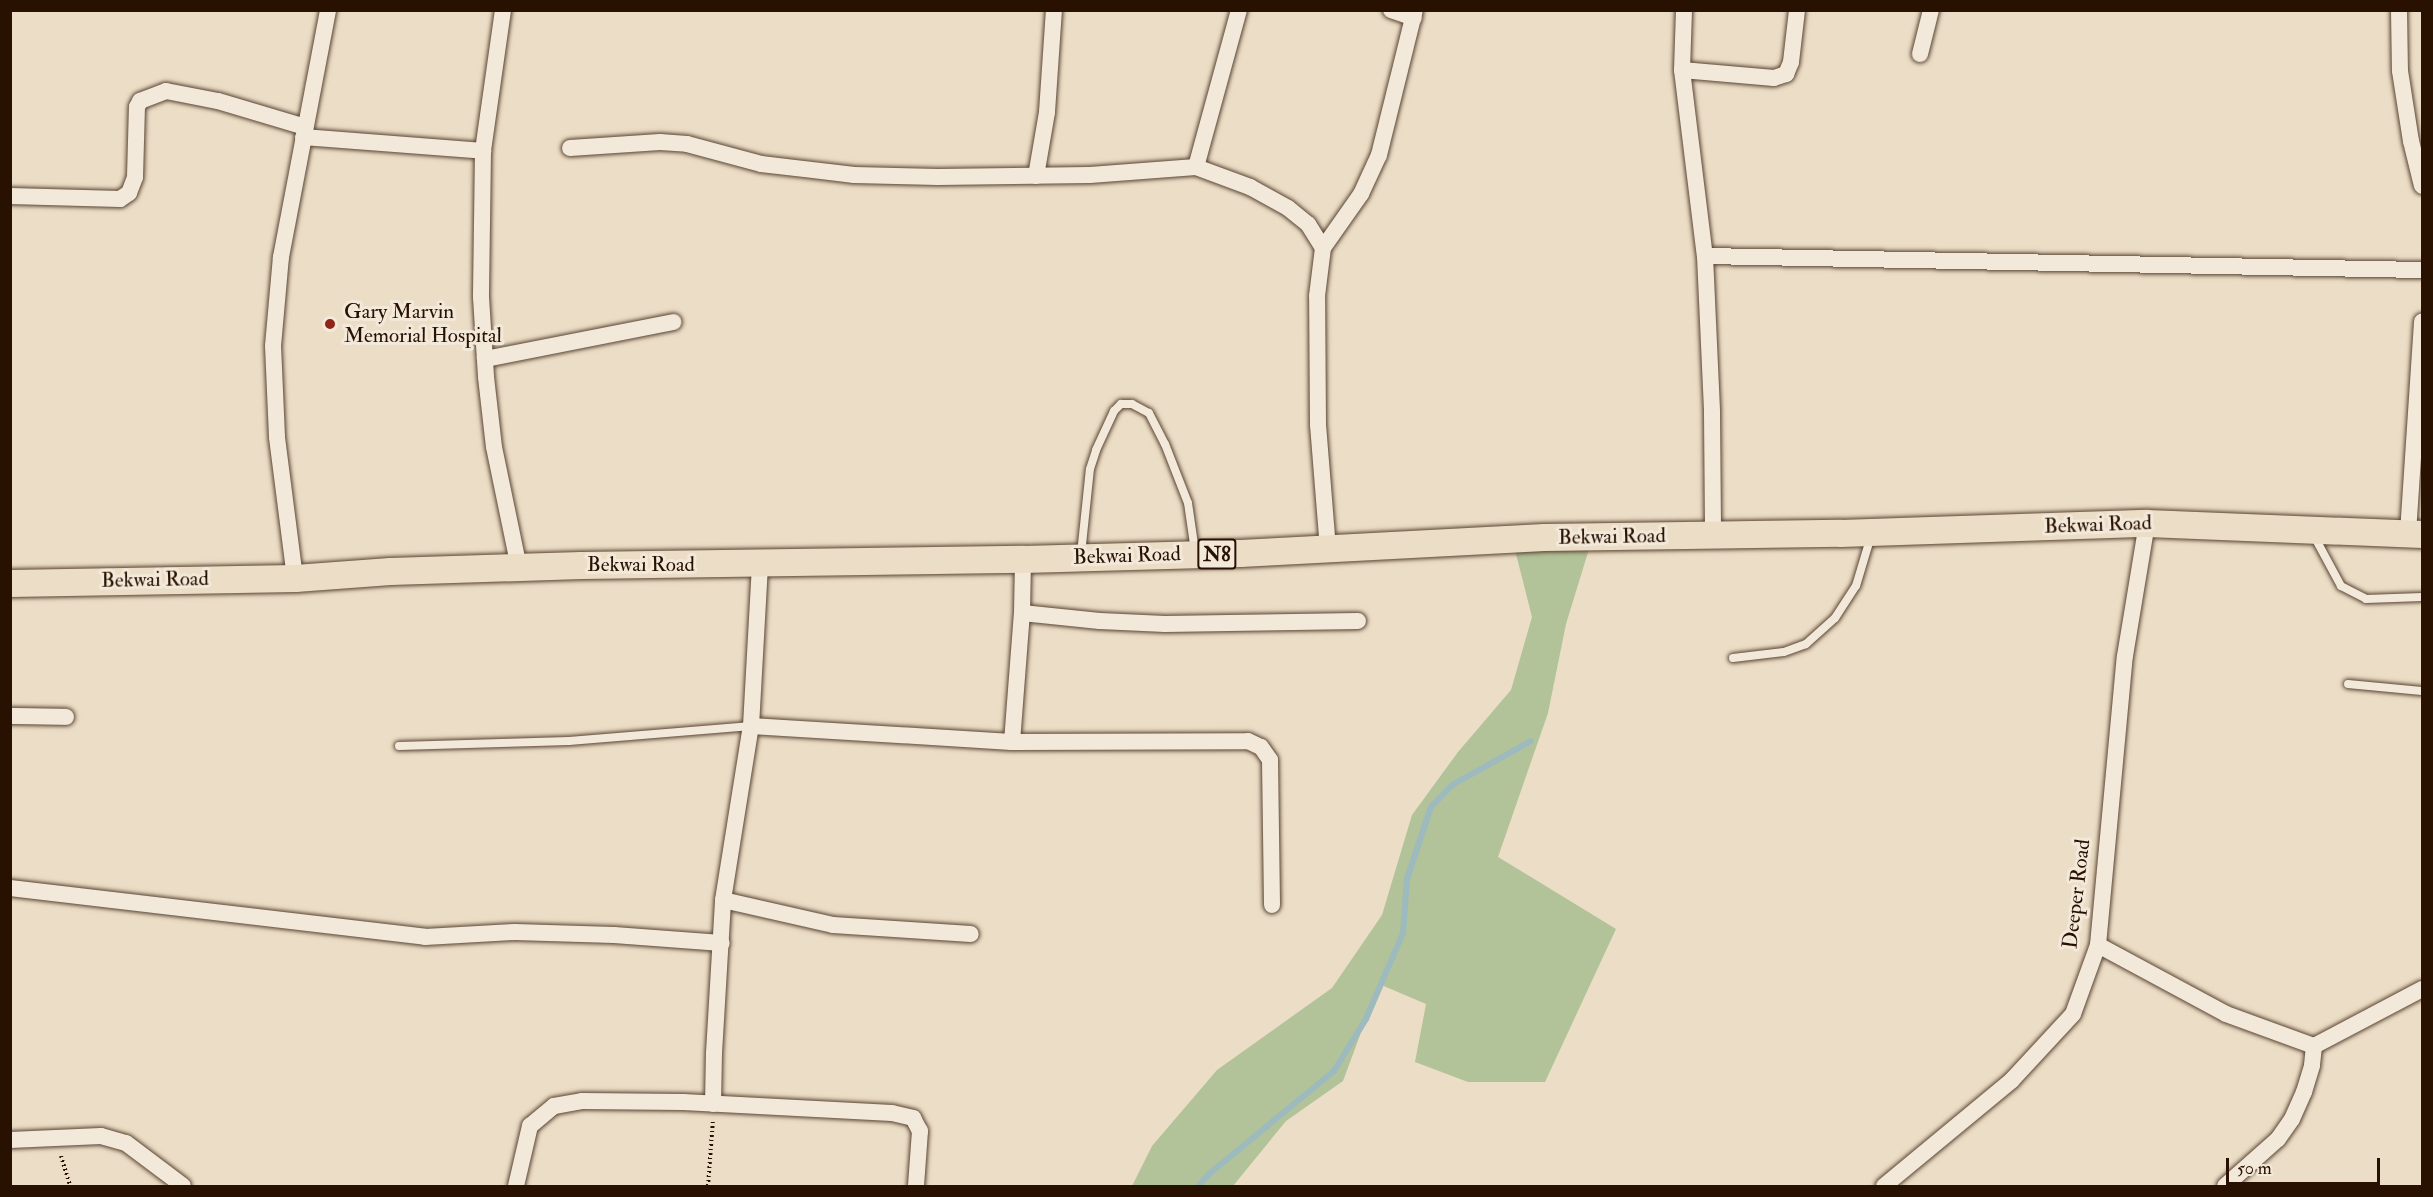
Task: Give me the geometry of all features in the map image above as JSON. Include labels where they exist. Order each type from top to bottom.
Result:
[{"type":"highway","name":"Bekwai Road","points":[[10,583],[295,578],[399,571],[519,568],[1023,560],[1328,549],[1544,537],[1713,536],[2147,523],[2415,533]]},
{"type":"street","points":[[295,578],[277,437],[273,346],[280,257],[328,10]]},
{"type":"street","points":[[503,10],[483,151],[481,286],[485,359],[494,447],[519,568]]},
{"type":"street","points":[[1036,176],[1047,112],[1054,10]]},
{"type":"street","points":[[1196,167],[1239,10]]},
{"type":"street","points":[[1328,549],[1318,424],[1317,296],[1323,248],[1361,195],[1379,154],[1415,14],[1391,10]]},
{"type":"street","points":[[1684,10],[1682,70],[1706,256],[1712,413],[1713,536]]},
{"type":"street","points":[[1682,70],[1774,78],[1786,74],[1791,62],[1797,10]]},
{"type":"street","points":[[1920,54],[1931,10]]},
{"type":"street","points":[[2399,10],[2400,70],[2411,141],[2421,172],[2422,186]]},
{"type":"street","points":[[10,196],[120,200],[129,193],[135,177],[137,107],[140,101],[166,92],[218,101],[304,132],[483,151]]},
{"type":"street","points":[[570,148],[660,142],[687,144],[761,164],[854,175],[1036,176],[1196,167],[1250,187],[1288,208],[1308,224],[1323,248]]},
{"type":"street","points":[[1706,256],[2422,270]]},
{"type":"street","points":[[2415,533],[2422,321]]},
{"type":"street","points":[[485,359],[673,322]]},
{"type":"street","name":"Deeper Road","points":[[1884,1186],[2011,1080],[2073,1014],[2098,945],[2125,656],[2147,523]]},
{"type":"street","points":[[1012,742],[1022,613],[1023,560]]},
{"type":"street","points":[[714,1104],[714,1053],[723,900],[751,726],[760,564]]},
{"type":"street","points":[[1022,613],[1100,621],[1165,624],[1358,621]]},
{"type":"street","points":[[10,716],[66,717]]},
{"type":"street","points":[[751,726],[1012,742],[1248,741],[1261,747],[1270,760],[1272,905]]},
{"type":"street","points":[[10,888],[425,937],[516,932],[614,935],[722,943]]},
{"type":"street","points":[[723,900],[833,925],[971,934]]},
{"type":"street","points":[[2098,945],[2226,1014],[2314,1046],[2422,989]]},
{"type":"street","points":[[2225,1186],[2277,1139],[2292,1119],[2304,1092],[2312,1065],[2314,1046]]},
{"type":"street","points":[[516,1186],[530,1126],[554,1106],[582,1101],[714,1104],[892,1113],[914,1118],[920,1131],[916,1186]]},
{"type":"street","points":[[10,1140],[56,1140],[101,1136],[126,1143],[183,1186]]},
{"type":"lane","points":[[1080,557],[1090,469],[1114,411],[1121,404],[1132,404],[1149,413],[1165,444],[1188,503],[1195,554]]},
{"type":"lane","points":[[2310,528],[2341,586],[2366,598],[2422,597]]},
{"type":"lane","points":[[1733,658],[1784,652],[1806,644],[1835,618],[1856,586],[1872,532]]},
{"type":"lane","points":[[2348,684],[2422,691]]},
{"type":"lane","points":[[399,746],[569,741],[751,726]]},
{"type":"path","points":[[708,1186],[714,1104]]},
{"type":"path","points":[[56,1140],[70,1186]]},
{"type":"green space","points":[[1589,549],[1566,624],[1548,713],[1498,857],[1616,929],[1545,1082],[1468,1082],[1415,1062],[1426,1004],[1379,984],[1343,1081],[1286,1121],[1233,1186],[1132,1186],[1152,1146],[1217,1070],[1332,988],[1382,915],[1412,815],[1458,752],[1511,690],[1532,617],[1515,550]]},
{"type":"waterway","points":[[1198,1186],[1209,1174],[1334,1071],[1366,1019],[1403,933],[1407,879],[1431,807],[1452,785],[1531,741]]},
{"type":"place","name":"Gary Marvin Memorial Hospital","points":[[330,324]]}]
